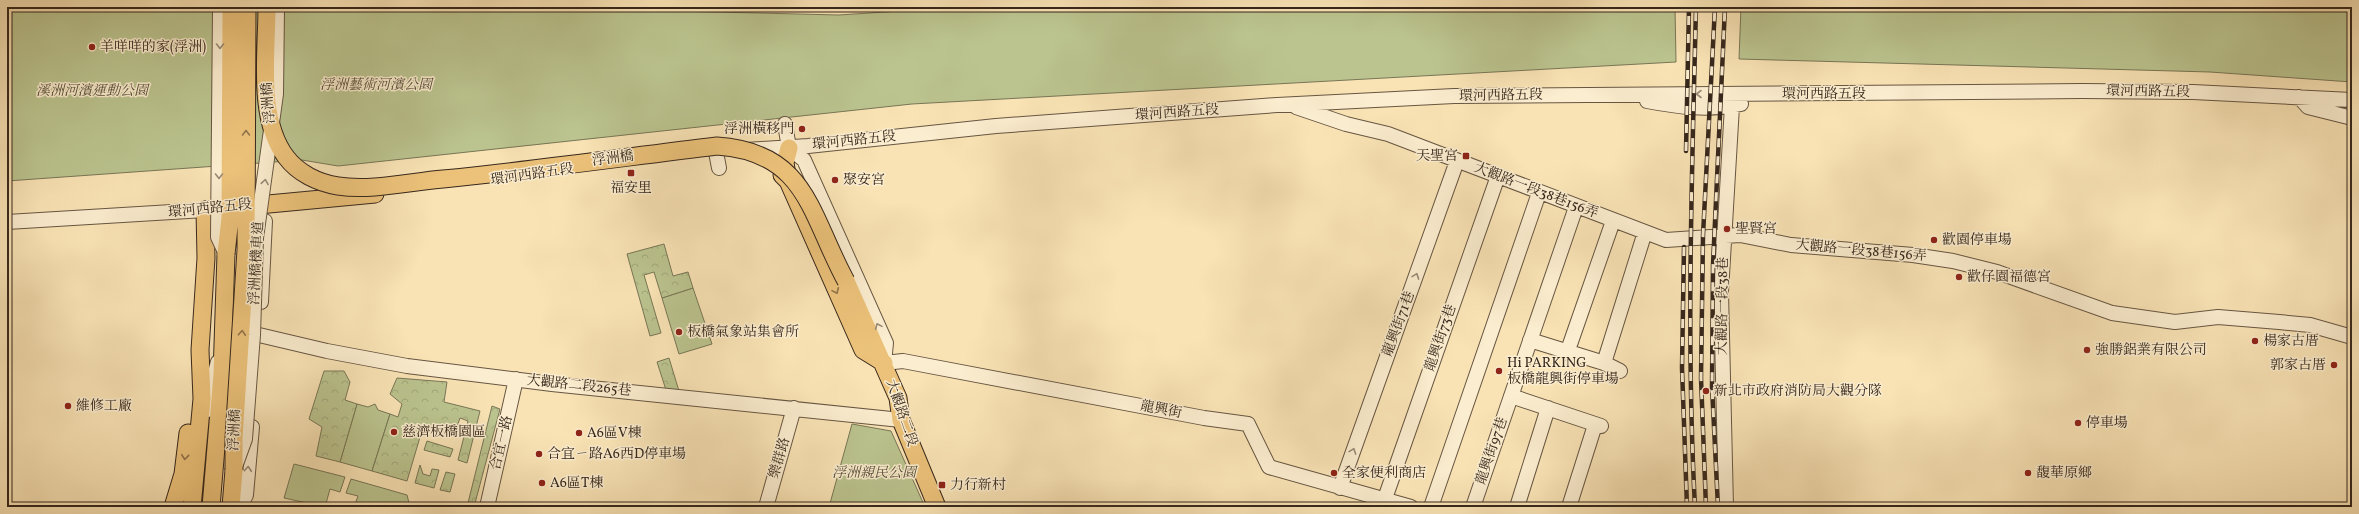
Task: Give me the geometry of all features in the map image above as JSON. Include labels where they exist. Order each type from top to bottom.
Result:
[{"type":"main road","name":"浮洲橋","points":[[211,507],[223,342],[226,254],[230,218],[231,7]]},
{"type":"main road","name":"浮洲橋","points":[[231,507],[246,250],[247,7]]},
{"type":"main road","name":"浮洲橋","points":[[267,7],[267,104],[272,132],[291,163],[317,181],[355,188],[484,175],[717,146],[740,147],[765,156],[782,167],[799,185],[884,363]]},
{"type":"main road","points":[[789,148],[785,163],[788,181],[863,350],[884,363]]},
{"type":"main road","points":[[738,150],[777,170],[788,181]]},
{"type":"main road","name":"環河西路五段","points":[[206,210],[718,160],[738,150]]},
{"type":"main road","points":[[192,507],[206,258],[206,210]]},
{"type":"main road","name":"大觀路二段","points":[[884,363],[898,398],[901,420],[937,507]]},
{"type":"main road","points":[[173,507],[183,474],[198,408]]},
{"type":"street","points":[[220,7],[218,237],[226,254]]},
{"type":"street","points":[[272,7],[272,94],[274,119],[285,146],[295,159],[306,168],[320,176],[337,181],[356,181],[476,170],[706,141],[730,140],[750,144],[771,152],[788,164],[800,177],[811,192],[837,251],[846,281]]},
{"type":"street","name":"浮洲橋機車道","points":[[234,470],[245,439],[253,335],[256,238],[276,94],[277,7]]},
{"type":"street","name":"環河西路五段","points":[[738,150],[789,148],[996,126],[1288,104],[1454,96],[2082,91],[2193,92],[2352,100]]},
{"type":"street","points":[[1616,95],[1686,108],[1704,109],[1732,106],[1802,94]]},
{"type":"street","points":[[2299,97],[2308,108],[2352,118]]},
{"type":"street","name":"大觀路一段38巷156弄","points":[[1288,104],[1346,124],[1388,134],[1539,193],[1666,240],[1740,235],[1791,245],[1913,255],[1953,261],[1997,272],[2112,313],[2175,322],[2218,317],[2310,325],[2352,337]]},
{"type":"street","name":"大觀路一段38巷","points":[[1726,507],[1721,331],[1732,106]]},
{"type":"street","points":[[785,124],[789,148],[804,160],[886,343],[884,363]]},
{"type":"street","name":"龍興街71巷","points":[[1340,488],[1457,161]]},
{"type":"street","name":"龍興街73巷","points":[[1383,504],[1498,176]]},
{"type":"street","points":[[1431,507],[1539,193]]},
{"type":"street","points":[[240,507],[246,494],[259,335],[263,231],[268,203]]},
{"type":"street","name":"龍興街97巷","points":[[1473,507],[1576,207]]},
{"type":"street","name":"環河西路五段","points":[[7,222],[206,210]]},
{"type":"street","points":[[1567,352],[1613,221]]},
{"type":"street","points":[[1604,363],[1645,232]]},
{"type":"street","name":"大觀路二段265巷","points":[[259,335],[327,351],[407,366],[901,420]]},
{"type":"street","points":[[1530,340],[1604,363],[1620,371]]},
{"type":"street","points":[[200,507],[209,394],[223,342]]},
{"type":"street","name":"龍興街","points":[[884,363],[903,361],[1204,418],[1248,424],[1269,466],[1340,488],[1383,504],[1411,507]]},
{"type":"street","name":"合宜一路","points":[[487,507],[516,379]]},
{"type":"street","points":[[1511,396],[1598,426],[1569,507]]},
{"type":"street","name":"樂群路","points":[[766,507],[794,408]]},
{"type":"street","points":[[1517,507],[1548,408]]},
{"type":"green space","name":"浮洲藝術河濱公園","points":[[7,7],[580,7],[592,9],[839,15],[961,7],[1675,7],[1676,62],[912,104],[338,166],[302,160],[7,181]]},
{"type":"green space","points":[[763,7],[890,7],[859,11]]},
{"type":"green space","points":[[1741,7],[2352,7],[2352,82],[2210,72],[1739,59]]},
{"type":"green space","points":[[664,244],[673,276],[688,272],[693,288],[662,298],[654,272],[644,275],[661,333],[650,336],[627,254]]},
{"type":"green space","points":[[693,288],[712,344],[679,354],[662,298]]},
{"type":"green space","points":[[669,358],[679,391],[666,390],[657,362]]},
{"type":"green space","points":[[324,371],[344,371],[350,382],[345,400],[357,404],[340,462],[316,456],[322,427],[309,419]]},
{"type":"green space","points":[[397,378],[447,382],[444,402],[480,411],[467,463],[458,460],[468,421],[460,418],[454,436],[423,427],[407,481],[372,471],[390,414],[398,417],[402,404],[390,394]]},
{"type":"green space","points":[[357,404],[368,407],[375,404],[378,410],[390,414],[372,471],[340,462]]},
{"type":"green space","points":[[492,406],[500,409],[474,507],[467,507]]},
{"type":"green space","name":"浮洲親民公園","points":[[852,424],[891,431],[925,507],[829,507]]},
{"type":"green space","points":[[427,441],[453,449],[450,457],[424,450]]},
{"type":"green space","points":[[294,464],[345,477],[340,492],[330,489],[325,507],[284,498]]},
{"type":"green space","points":[[420,465],[423,474],[430,476],[432,469],[439,470],[434,488],[415,483]]},
{"type":"green space","points":[[446,472],[455,474],[450,492],[440,490]]},
{"type":"green space","points":[[351,479],[407,495],[410,507],[354,507],[358,496],[346,493]]},
{"type":"railway","points":[[1686,151],[1689,7]]},
{"type":"railway","points":[[1695,507],[1692,444],[1690,319],[1696,7]]},
{"type":"railway","points":[[1706,507],[1701,378],[1703,235],[1715,7]]},
{"type":"railway","points":[[1718,507],[1712,387],[1713,265],[1725,7]]},
{"type":"railway","points":[[1684,247],[1682,368],[1687,507]]},
{"type":"place","name":"羊咩咩的家(浮洲)","points":[[92,47]]},
{"type":"place","name":"浮洲橫移門","points":[[802,129]]},
{"type":"place","name":"天聖宮","points":[[1466,156]]},
{"type":"place","name":"福安里","points":[[631,173]]},
{"type":"place","name":"聚安宮","points":[[835,180]]},
{"type":"place","name":"聖賢宮","points":[[1727,229]]},
{"type":"place","name":"歡園停車場","points":[[1934,240]]},
{"type":"place","name":"歡仔園福德宮","points":[[1959,277]]},
{"type":"place","name":"板橋氣象站集會所","points":[[679,332]]},
{"type":"place","name":"楊家古厝","points":[[2255,341]]},
{"type":"place","name":"強勝鋁業有限公司","points":[[2087,350]]},
{"type":"place","name":"郭家古厝","points":[[2334,365]]},
{"type":"place","name":"Hi PARKING 板橋龍興街停車場","points":[[1499,371]]},
{"type":"place","name":"新北市政府消防局大觀分隊","points":[[1706,391]]},
{"type":"place","name":"維修工廠","points":[[68,406]]},
{"type":"place","name":"停車場","points":[[2078,423]]},
{"type":"place","name":"慈濟板橋園區","points":[[394,432]]},
{"type":"place","name":"A6區V棟","points":[[579,433]]},
{"type":"place","name":"合宜ㄧ路A6西D停車場","points":[[539,454]]},
{"type":"place","name":"全家便利商店","points":[[1334,473]]},
{"type":"place","name":"馥華原鄉","points":[[2028,473]]},
{"type":"place","name":"A6區T棟","points":[[542,483]]},
{"type":"place","name":"力行新村","points":[[942,485]]},
{"type":"park label","name":"溪洲河濱運動公園","points":[[92,91]]}]
